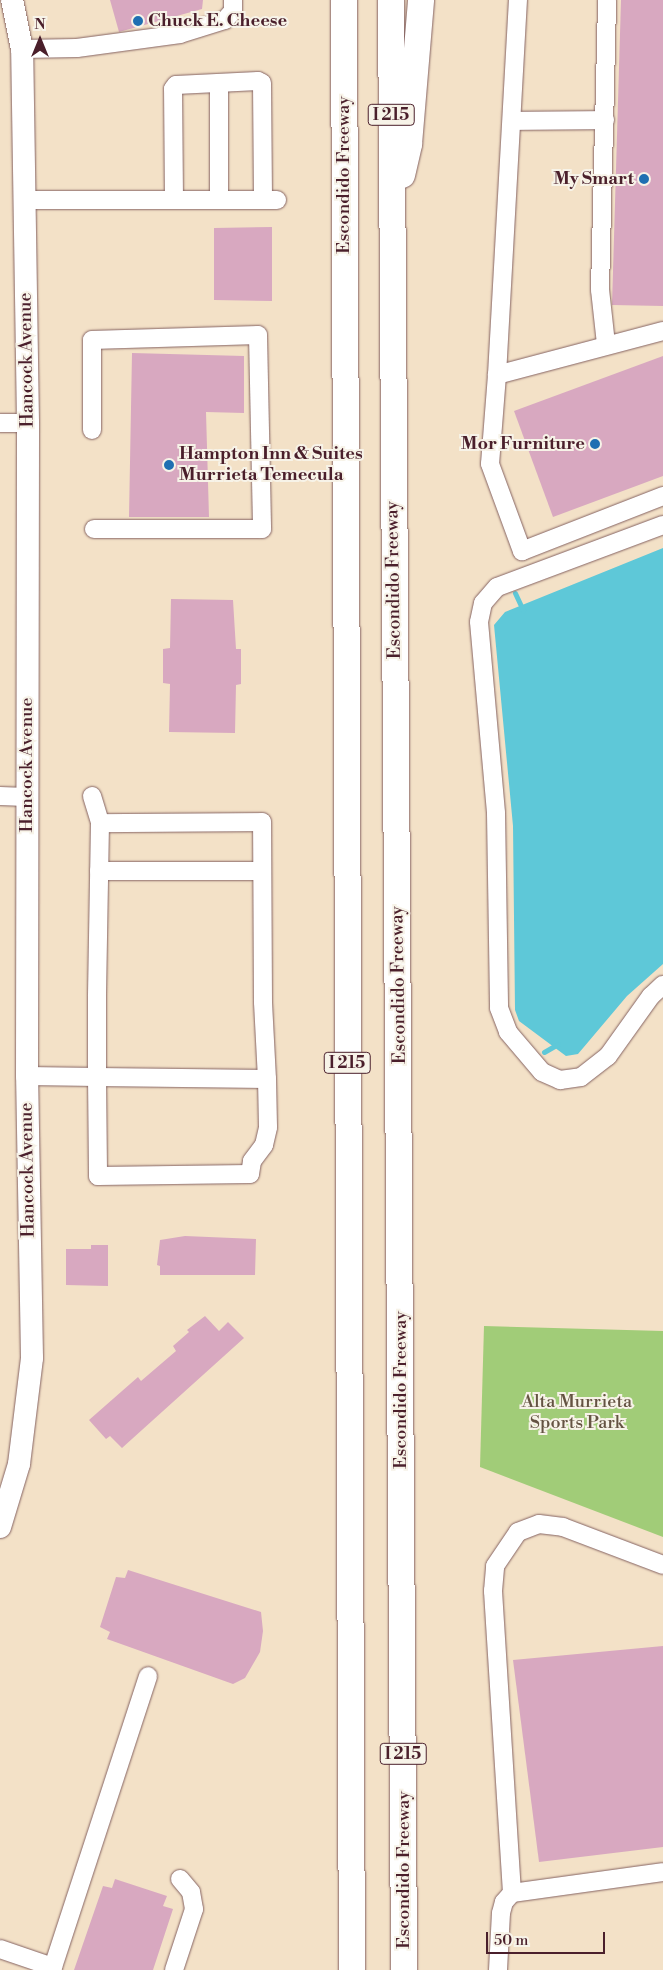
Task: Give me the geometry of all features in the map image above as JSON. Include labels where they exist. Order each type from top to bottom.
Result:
[{"type":"highway","points":[[329,0],[343,168]]},
{"type":"highway","name":"Escondido Freeway","points":[[344,0],[343,168],[351,1966]]},
{"type":"highway","name":"Escondido Freeway","points":[[391,0],[391,230],[400,1063],[404,1970]]},
{"type":"highway","points":[[391,230],[409,144],[421,0]]},
{"type":"main road","name":"Hancock Avenue","points":[[0,1527],[18,1464],[32,1358],[27,1076],[28,423],[22,49],[12,0]]},
{"type":"street","points":[[22,49],[77,48],[180,34],[226,20],[233,11],[233,0]]},
{"type":"street","points":[[518,0],[497,375],[490,464],[522,551],[663,496]]},
{"type":"street","points":[[606,344],[600,290],[607,0]]},
{"type":"street","points":[[24,200],[174,200],[270,200],[262,84],[258,80],[176,85],[173,89],[174,200]]},
{"type":"street","points":[[219,83],[219,200]]},
{"type":"street","points":[[512,121],[604,120]]},
{"type":"street","points":[[497,375],[606,344],[663,331]]},
{"type":"street","points":[[92,430],[92,340],[258,335],[262,529],[94,529]]},
{"type":"street","points":[[0,423],[28,423]]},
{"type":"street","points":[[663,524],[498,588],[483,602],[479,622],[496,813],[499,1008],[508,1032],[542,1072],[560,1080],[581,1077],[608,1056],[651,996],[663,985]]},
{"type":"street","points":[[0,796],[26,797]]},
{"type":"street","points":[[92,796],[100,823],[97,1077],[98,1176],[250,1174],[252,1161],[264,1145],[268,1127],[263,1002],[262,822],[100,823]]},
{"type":"street","points":[[99,872],[262,871]]},
{"type":"street","points":[[27,1076],[267,1078]]},
{"type":"street","points":[[512,1893],[493,1591],[495,1566],[518,1532],[539,1524],[563,1527],[663,1565]]},
{"type":"street","points":[[0,1949],[52,1969],[148,1676]]},
{"type":"street","points":[[498,1970],[501,1912],[504,1902],[512,1893],[662,1877]]},
{"type":"street","points":[[174,1970],[194,1908],[191,1892],[180,1880]]},
{"type":"green space","name":"Alta Murrieta Sports Park","points":[[484,1326],[663,1331],[663,1537],[480,1467]]},
{"type":"water","points":[[663,548],[663,964],[627,996],[578,1054],[566,1056],[519,1021],[515,1010],[513,826],[494,625],[505,612]]},
{"type":"building","name":"Chuck E. Cheese","points":[[110,0],[203,0],[202,9],[119,32]]},
{"type":"building","points":[[621,0],[663,0],[663,306],[612,305]]},
{"type":"building","points":[[272,227],[272,301],[214,300],[214,228]]},
{"type":"building","name":"Hampton Inn & Suites Murrieta Temecula","points":[[132,353],[244,356],[244,413],[206,412],[209,517],[129,517]]},
{"type":"building","name":"Mor Furniture","points":[[663,356],[663,476],[553,517],[514,411]]},
{"type":"building","points":[[171,599],[233,600],[236,649],[241,649],[241,684],[236,685],[235,733],[169,732],[170,684],[163,683],[163,649],[170,648]]},
{"type":"building","points":[[185,1236],[256,1239],[255,1275],[160,1275],[160,1266],[157,1265],[160,1240]]},
{"type":"building","points":[[91,1245],[108,1245],[108,1286],[66,1285],[66,1249],[91,1249]]},
{"type":"building","points":[[205,1316],[219,1331],[228,1322],[244,1338],[122,1448],[110,1436],[106,1439],[89,1420],[138,1377],[141,1381],[176,1351],[173,1346],[189,1332],[187,1330]]},
{"type":"building","points":[[128,1570],[261,1612],[263,1631],[260,1652],[245,1678],[233,1684],[107,1639],[110,1632],[100,1627],[116,1577],[125,1578]]},
{"type":"building","points":[[663,1646],[663,1847],[539,1862],[513,1660]]},
{"type":"building","points":[[115,1879],[167,1896],[163,1906],[173,1909],[153,1970],[74,1970],[103,1886],[112,1888]]},
{"type":"waterway","points":[[515,593],[523,610]]},
{"type":"waterway","points":[[544,1052],[558,1044]]},
{"type":"place","name":"Chuck E. Cheese","points":[[138,21]]},
{"type":"place","name":"My Smart","points":[[644,179]]},
{"type":"place","name":"Mor Furniture","points":[[595,444]]},
{"type":"place","name":"Hampton Inn & Suites Murrieta Temecula","points":[[169,465]]}]
